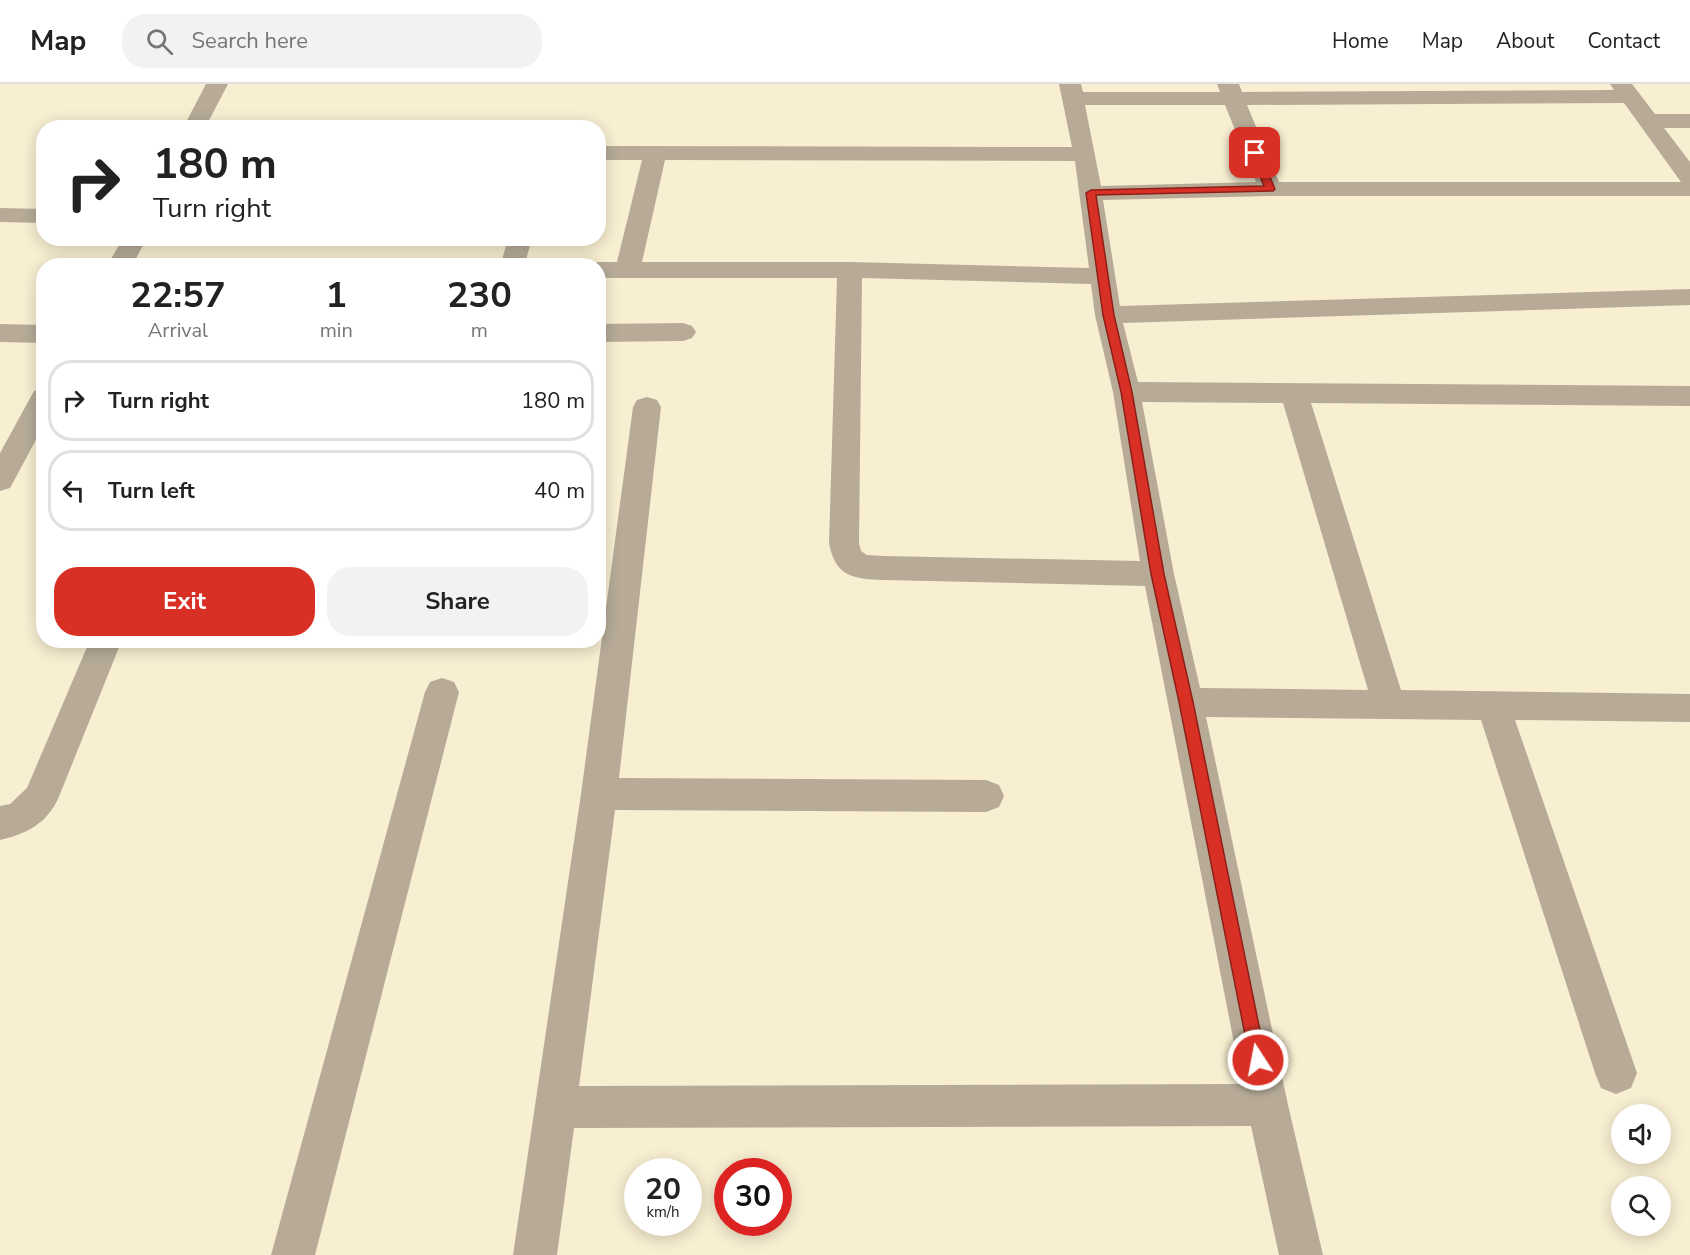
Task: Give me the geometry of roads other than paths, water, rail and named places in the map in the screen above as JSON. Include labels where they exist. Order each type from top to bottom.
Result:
[{"type":"street","points":[[198,120],[217,84]]},
{"type":"street","points":[[1301,1255],[1267,1105],[1158,574],[1127,392],[1108,315],[1085,154],[1072,92],[1626,90],[1647,122],[1690,178]]},
{"type":"street","points":[[1231,91],[1270,189]]},
{"type":"street","points":[[1647,122],[1690,121]]},
{"type":"street","points":[[606,153],[1085,154]]},
{"type":"street","points":[[628,270],[655,153]]},
{"type":"street","points":[[1091,193],[1270,189],[1690,189]]},
{"type":"street","points":[[0,215],[36,216]]},
{"type":"street","points":[[606,270],[850,270],[1104,276]]},
{"type":"street","points":[[850,270],[844,543],[847,558],[861,567],[1158,574]]},
{"type":"street","points":[[1108,315],[1690,297]]},
{"type":"street","points":[[606,333],[683,332]]},
{"type":"street","points":[[0,333],[36,334]]},
{"type":"street","points":[[1127,392],[1690,396]]},
{"type":"street","points":[[1294,394],[1389,704]]},
{"type":"street","points":[[535,1255],[598,794],[647,407]]},
{"type":"street","points":[[0,480],[36,413]]},
{"type":"street","points":[[0,823],[15,820],[29,813],[40,799],[103,648]]},
{"type":"street","points":[[293,1255],[442,692]]},
{"type":"street","points":[[1186,702],[1690,708]]},
{"type":"street","points":[[1493,705],[1617,1073]]},
{"type":"street","points":[[598,794],[986,796]]},
{"type":"street","points":[[555,1107],[1267,1105]]}]
